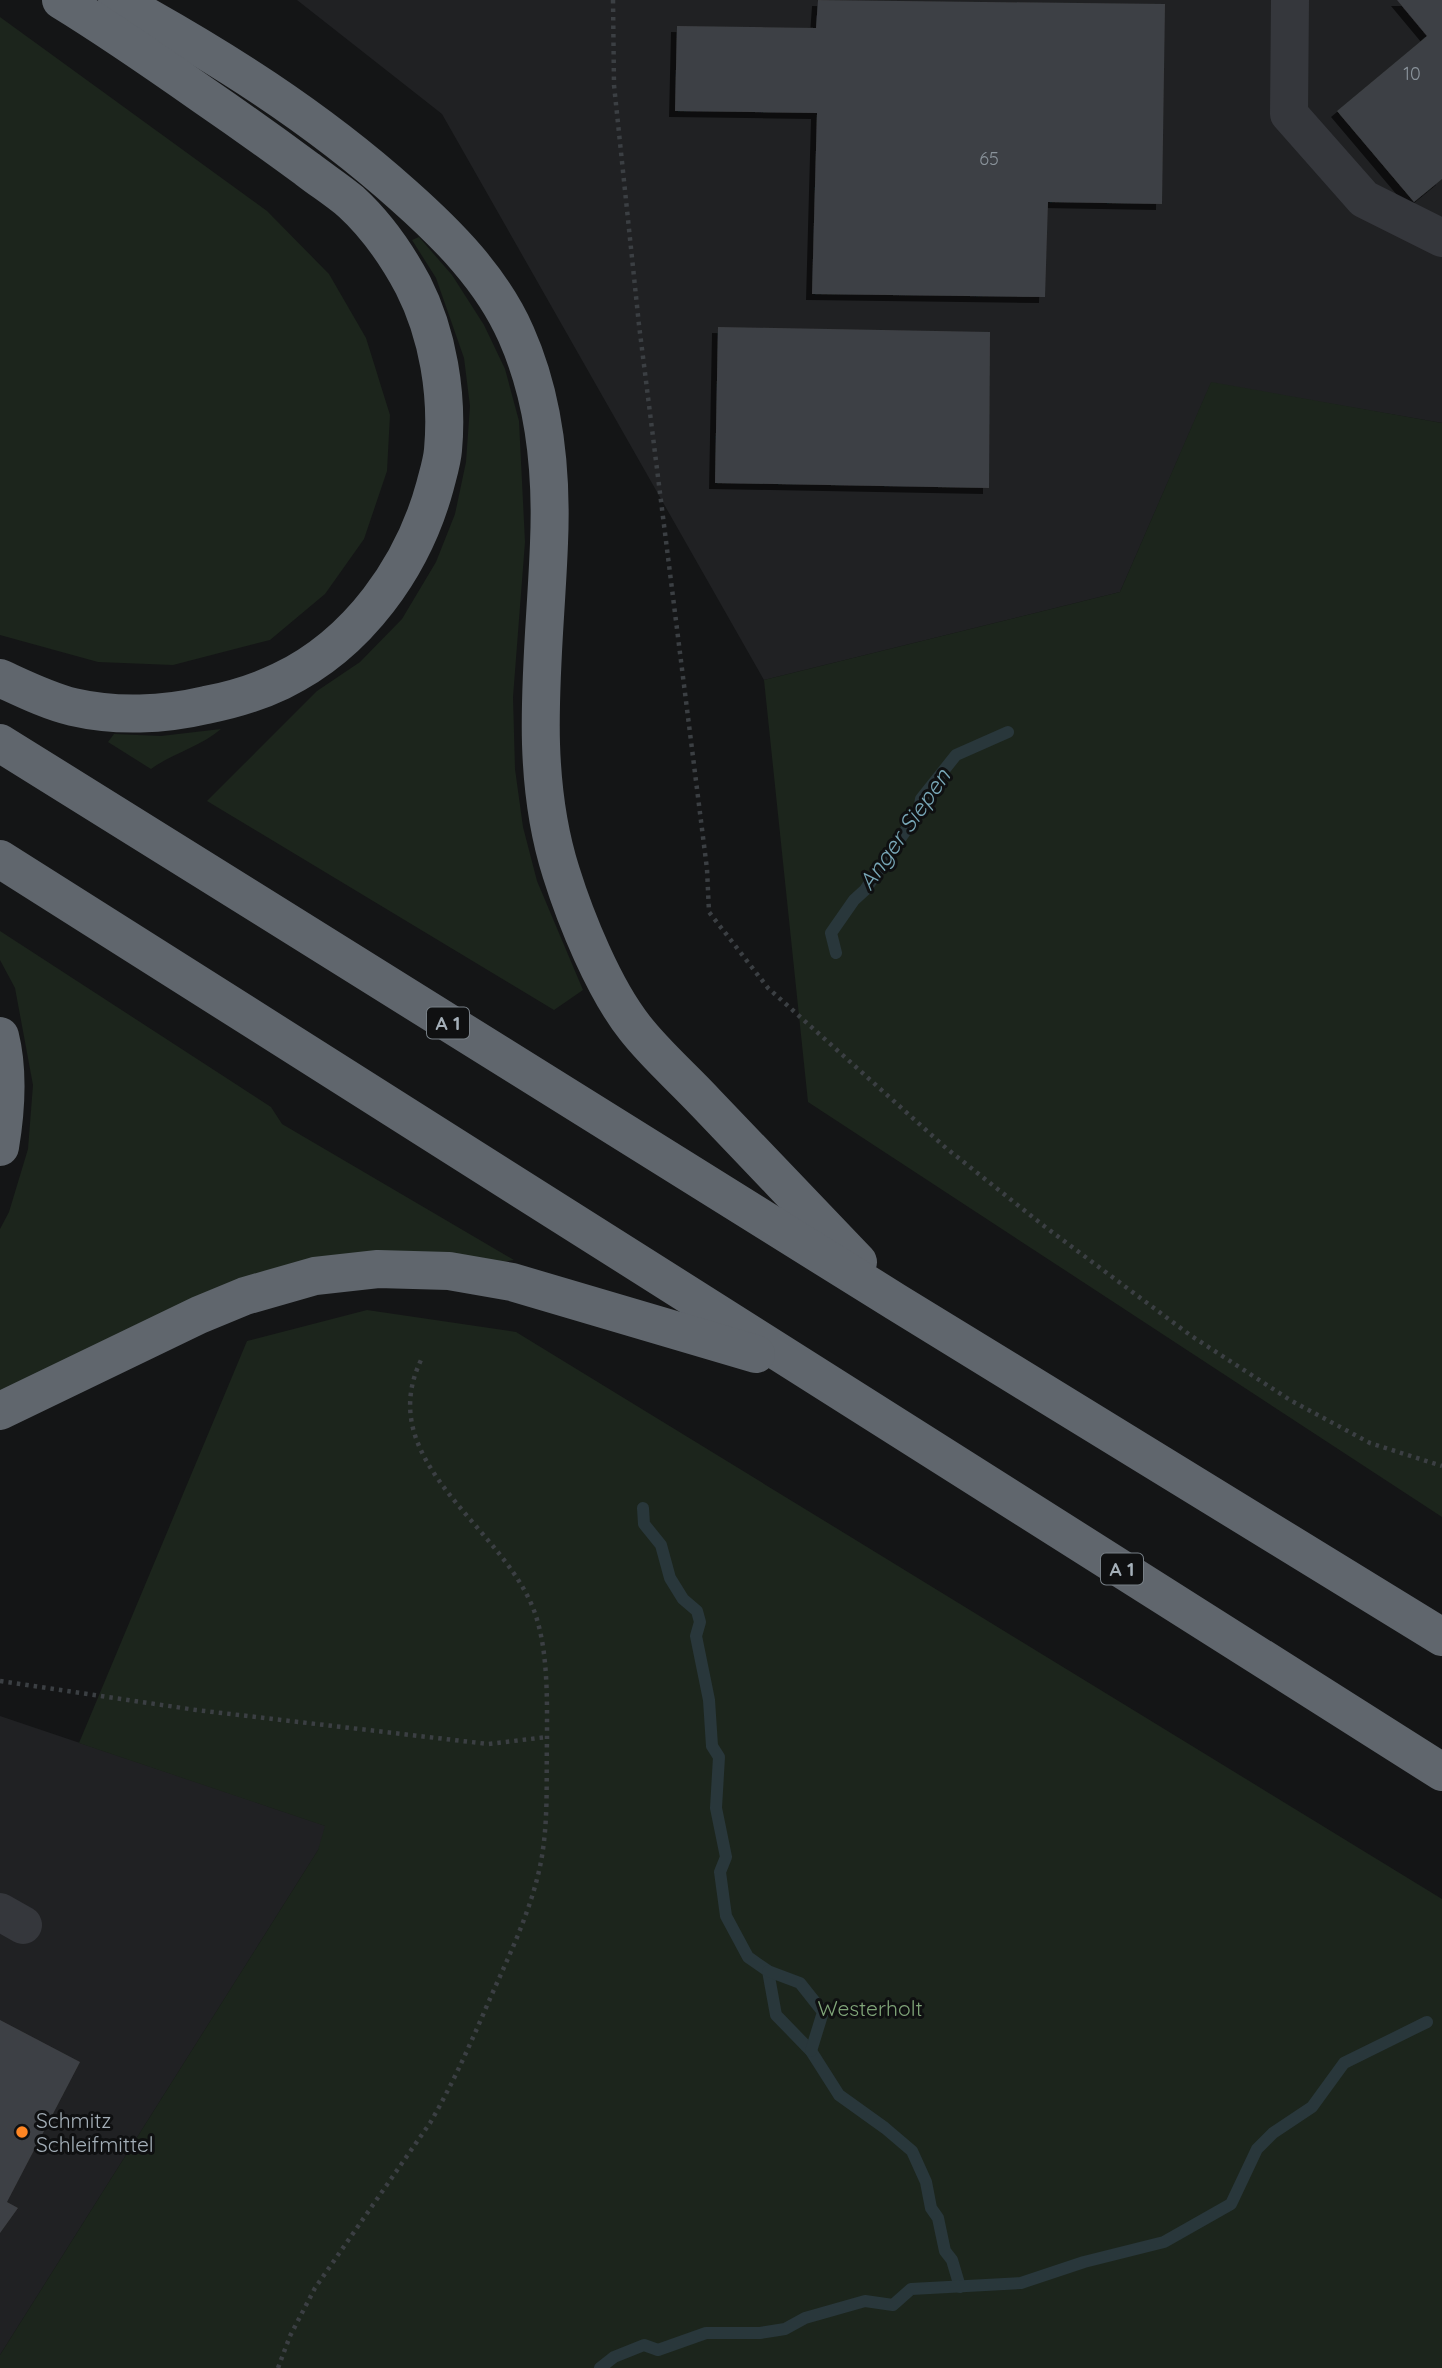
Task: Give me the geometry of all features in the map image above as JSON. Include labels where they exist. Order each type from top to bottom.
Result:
[{"type":"highway","points":[[0,678],[37,695],[75,707],[148,713],[181,711],[219,703],[282,681],[340,642],[362,620],[386,589],[405,561],[426,517],[443,453],[444,422],[435,346],[428,320],[413,285],[378,232],[351,202],[247,125],[61,0]]},
{"type":"highway","points":[[117,0],[184,36],[312,121],[431,219],[492,291],[516,335],[533,383],[545,443],[549,538],[540,697],[541,760],[551,831],[560,871],[581,928],[605,978],[635,1028],[896,1302]]},
{"type":"highway","name":"A 1","points":[[0,743],[896,1302],[1442,1637]]},
{"type":"highway","name":"A 1","points":[[0,859],[1442,1772]]},
{"type":"highway","points":[[0,1036],[5,1063],[0,1147]]},
{"type":"highway","points":[[0,1411],[199,1315],[245,1296],[315,1276],[378,1269],[449,1271],[512,1282],[802,1368]]},
{"type":"lane","points":[[1290,0],[1289,114],[1364,199],[1442,238]]},
{"type":"path","points":[[613,0],[614,85],[634,272],[707,869],[709,912],[768,988],[946,1149],[1044,1226],[1190,1335],[1290,1401],[1370,1443],[1442,1466]]},
{"type":"path","points":[[278,2368],[290,2336],[314,2288],[430,2123],[445,2096],[522,1928],[539,1871],[544,1840],[547,1737],[539,1625],[531,1601],[504,1558],[441,1485],[418,1447],[412,1425],[410,1391],[414,1373],[422,1358]]},
{"type":"path","points":[[0,1681],[196,1710],[475,1743],[510,1743],[547,1737]]},
{"type":"shaded area","points":[[297,0],[1442,0],[1442,423],[1211,383],[1120,592],[764,680],[442,114]]},
{"type":"shaded area","points":[[0,1716],[332,1828],[0,2355]]},
{"type":"green space","points":[[0,17],[267,211],[329,274],[366,338],[390,415],[387,471],[364,539],[325,594],[270,640],[173,665],[98,662],[0,635]]},
{"type":"green space","points":[[419,237],[452,275],[484,325],[505,369],[519,421],[525,542],[513,697],[515,769],[523,827],[537,881],[583,990],[554,1010],[207,801],[317,691],[360,662],[402,619],[436,562],[455,514],[466,462],[470,406],[464,358],[436,278],[412,240]]},
{"type":"green space","points":[[1211,382],[1442,423],[1442,1517],[808,1102],[764,680],[1120,592]]},
{"type":"green space","points":[[221,729],[151,769],[108,742],[114,734],[161,736]]},
{"type":"green space","points":[[0,931],[271,1107],[282,1124],[514,1260],[503,1262],[373,1253],[0,1394],[0,1229],[9,1212],[28,1149],[33,1085],[15,988],[0,960]]},
{"type":"green space","name":"Westerholt","points":[[367,1310],[516,1332],[1442,1899],[1442,2368],[0,2368],[0,2355],[318,1850],[325,1826],[79,1743],[247,1341]]},
{"type":"building","points":[[818,0],[1165,4],[1162,204],[1048,202],[1045,297],[812,294],[817,113],[675,111],[677,26],[816,28]]},
{"type":"building","points":[[1397,0],[1442,0],[1442,179],[1414,202],[1337,111],[1427,36]]},
{"type":"building","points":[[718,327],[990,332],[989,488],[715,483]]},
{"type":"building","name":"Schmitz Schleifmittel","points":[[0,2020],[80,2062],[7,2202],[18,2208],[0,2233]]},
{"type":"waterway","name":"Anger Siepen","points":[[836,953],[831,933],[854,900],[865,890],[919,811],[921,799],[956,755],[1008,732]]},
{"type":"waterway","name":"Anger Siepen","points":[[643,1508],[644,1524],[661,1545],[670,1578],[683,1599],[697,1611],[700,1622],[696,1636],[709,1700],[712,1746],[719,1757],[716,1808],[726,1857],[720,1872],[726,1916],[748,1957],[768,1971],[776,2015],[811,2051],[839,2095],[912,2151],[926,2182],[931,2208],[938,2218],[945,2251],[952,2260],[960,2287]]},
{"type":"waterway","name":"Anger Siepen","points":[[768,1971],[800,1983],[823,2012],[811,2051]]},
{"type":"waterway","points":[[600,2368],[614,2357],[644,2345],[658,2350],[706,2333],[760,2333],[785,2329],[805,2318],[865,2301],[893,2305],[911,2289],[1021,2283],[1084,2262],[1164,2242],[1231,2204],[1257,2149],[1273,2133],[1312,2107],[1344,2063],[1427,2022]]},
{"type":"place","name":"Schmitz Schleifmittel","points":[[22,2132]]}]
